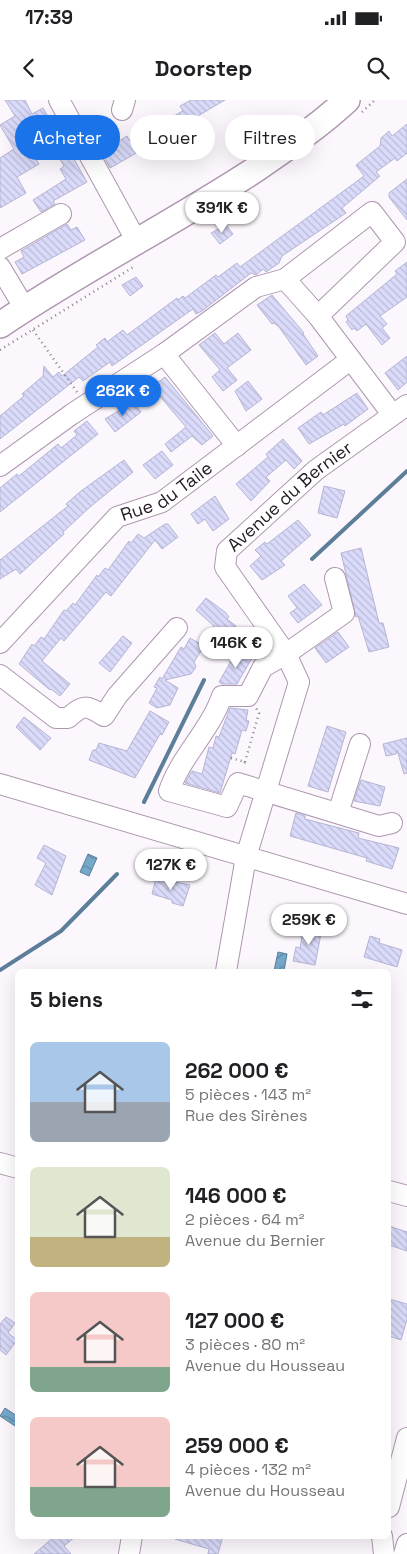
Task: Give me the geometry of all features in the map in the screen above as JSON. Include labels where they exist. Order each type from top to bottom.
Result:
[{"type":"main road","points":[[0,325],[29,319],[68,280],[205,202],[270,159],[347,100]]},
{"type":"street","points":[[59,100],[67,115]]},
{"type":"street","points":[[92,160],[137,242]]},
{"type":"street","points":[[0,466],[86,405],[164,354],[256,287],[285,280],[372,212],[401,237],[318,316]]},
{"type":"street","points":[[0,249],[61,214]]},
{"type":"street","points":[[0,267],[29,319]]},
{"type":"street","points":[[285,280],[318,316],[350,360],[400,410]]},
{"type":"street","points":[[164,354],[237,446]]},
{"type":"street","name":"Rue du Taile","points":[[0,643],[117,517],[162,502],[350,360]]},
{"type":"street","name":"Avenue du Bernier","points":[[226,969],[246,857],[299,682],[286,654],[225,567],[227,550],[316,470],[400,410]]},
{"type":"street","points":[[335,578],[344,613],[286,654],[263,667],[248,696],[222,696],[217,711],[176,771],[169,791],[227,807],[238,783],[379,826],[392,823]]},
{"type":"street","points":[[0,675],[56,718],[68,718],[79,708],[89,707],[104,716],[117,696],[177,628]]},
{"type":"street","points":[[338,813],[360,744]]},
{"type":"street","points":[[0,784],[407,904]]},
{"type":"street","points":[[0,1163],[15,1167]]},
{"type":"street","points":[[391,1192],[407,1196]]},
{"type":"street","points":[[391,1499],[407,1438]]},
{"type":"street","points":[[129,1554],[132,1539]]},
{"type":"street","points":[[382,1539],[384,1554]]},
{"type":"street","points":[[404,1554],[407,1544]]},
{"type":"path","points":[[29,319],[86,405]]},
{"type":"path","points":[[245,762],[258,713],[248,696]]},
{"type":"water","points":[[88,854],[97,858],[89,876],[80,872]]},
{"type":"water","points":[[278,952],[287,954],[284,969],[274,969]]},
{"type":"water","points":[[5,1408],[15,1415],[15,1426],[0,1416]]},
{"type":"building","points":[[5,100],[25,100],[32,114],[43,108],[47,115],[15,115]]},
{"type":"building","points":[[191,100],[225,100],[200,115],[176,115],[183,111],[180,106]]},
{"type":"building","points":[[15,116],[15,160],[37,160],[39,164],[17,177],[26,193],[0,208],[0,158],[14,149],[0,125]]},
{"type":"building","points":[[407,124],[407,153],[397,161],[395,158],[376,172],[380,176],[342,208],[346,213],[282,256],[279,263],[266,272],[263,269],[256,275],[251,273],[202,311],[196,314],[193,309],[112,366],[110,362],[83,381],[79,377],[0,439],[0,416],[24,396],[22,394],[43,376],[44,366],[53,377],[59,372],[62,376],[98,347],[96,345],[105,338],[107,342],[123,330],[127,335],[177,298],[178,300],[183,296],[185,298],[216,275],[218,277],[237,263],[240,267],[364,176],[356,165],[380,146],[381,138],[389,131],[392,136]]},
{"type":"building","points":[[127,136],[130,157],[110,168],[106,160],[120,160],[120,140]]},
{"type":"building","points":[[60,160],[75,160],[87,182],[53,201],[55,204],[41,212],[33,200],[66,179],[60,169],[64,166]]},
{"type":"building","points":[[407,179],[407,220],[389,197],[389,193]]},
{"type":"building","points":[[67,224],[71,230],[77,227],[85,240],[22,274],[15,262],[24,257],[21,251]]},
{"type":"building","points":[[226,225],[233,234],[220,244],[211,233]]},
{"type":"building","points":[[407,262],[407,297],[380,316],[387,324],[382,328],[390,338],[382,345],[366,324],[357,331],[354,328],[352,330],[346,322],[348,320],[346,316],[397,274],[395,271]]},
{"type":"building","points":[[136,277],[143,286],[130,296],[122,285]]},
{"type":"building","points":[[272,295],[304,333],[318,356],[306,365],[279,327],[274,323],[272,324],[257,305]]},
{"type":"building","points":[[215,333],[224,344],[238,333],[251,350],[227,368],[237,380],[223,391],[212,377],[220,370],[199,345]]},
{"type":"building","points":[[407,356],[407,382],[398,390],[385,373]]},
{"type":"building","points":[[165,377],[213,436],[202,445],[192,436],[171,452],[165,444],[186,427],[152,387]]},
{"type":"building","points":[[248,381],[262,399],[246,411],[235,391]]},
{"type":"building","points":[[357,393],[368,409],[345,426],[344,424],[309,444],[298,428],[321,412],[323,415]]},
{"type":"building","points":[[133,402],[141,412],[115,432],[105,419]]},
{"type":"building","points":[[87,421],[98,434],[0,512],[0,488],[17,474],[19,476],[58,444],[61,448],[77,435],[74,431]]},
{"type":"building","points":[[283,439],[302,461],[294,469],[286,460],[266,477],[270,481],[251,501],[236,484],[268,457],[266,454]]},
{"type":"building","points":[[162,451],[173,465],[155,479],[143,465]]},
{"type":"building","points":[[124,460],[133,472],[90,507],[63,532],[64,534],[20,574],[16,569],[0,579],[0,560],[68,506],[66,504],[81,491]]},
{"type":"building","points":[[324,486],[345,491],[337,518],[318,513]]},
{"type":"building","points":[[215,496],[229,519],[213,531],[205,519],[198,524],[191,514]]},
{"type":"building","points":[[298,520],[311,535],[281,561],[285,565],[262,580],[250,566],[261,556],[255,550],[265,542],[267,544]]},
{"type":"building","points":[[165,524],[168,524],[178,537],[162,549],[155,540],[111,596],[106,592],[64,641],[61,638],[42,661],[70,684],[60,696],[19,664],[32,644],[34,646],[41,637],[44,639],[64,610],[66,611],[73,603],[75,605],[97,575],[98,577],[105,568],[108,570],[129,541],[131,543],[138,534],[144,538]]},
{"type":"building","points":[[361,548],[379,623],[383,623],[389,647],[369,652],[358,616],[356,617],[341,553]]},
{"type":"building","points":[[304,584],[322,605],[298,623],[290,613],[297,608],[288,596]]},
{"type":"building","points":[[206,598],[225,612],[229,617],[227,619],[236,626],[221,643],[208,632],[214,626],[196,610]]},
{"type":"building","points":[[338,632],[349,647],[326,663],[315,648]]},
{"type":"building","points":[[123,636],[132,643],[110,672],[99,663]]},
{"type":"building","points":[[190,638],[204,646],[194,662],[196,667],[191,674],[165,680],[178,688],[170,705],[157,708],[149,703],[157,688],[154,687],[160,677],[162,679],[181,647],[184,649]]},
{"type":"building","points":[[238,649],[252,658],[237,684],[222,684],[219,682]]},
{"type":"building","points":[[230,708],[248,710],[246,720],[249,721],[246,731],[242,730],[235,754],[232,753],[220,793],[185,783],[192,771],[202,774],[209,747],[213,748],[216,736],[219,737]]},
{"type":"building","points":[[150,711],[169,722],[135,778],[89,760],[93,750],[96,750],[99,743],[127,751]]},
{"type":"building","points":[[24,717],[51,738],[40,750],[16,727]]},
{"type":"building","points":[[327,726],[346,732],[328,792],[308,786]]},
{"type":"building","points":[[407,738],[407,773],[404,774],[397,750],[396,754],[386,756],[383,744]]},
{"type":"building","points":[[361,780],[385,787],[380,806],[354,801]]},
{"type":"building","points":[[296,813],[305,816],[305,819],[359,833],[358,838],[399,848],[392,869],[366,861],[367,858],[290,836]]},
{"type":"building","points":[[44,845],[66,856],[52,895],[35,885],[46,863],[37,858]]},
{"type":"building","points":[[156,878],[190,885],[183,906],[172,903],[172,900],[152,894]]},
{"type":"building","points":[[304,925],[322,928],[315,965],[293,961],[296,947],[300,948]]},
{"type":"building","points":[[370,936],[380,939],[379,943],[402,950],[397,967],[364,957]]},
{"type":"building","points":[[391,1227],[407,1232],[407,1251],[391,1246]]},
{"type":"building","points":[[391,1300],[407,1304],[407,1319],[401,1340],[391,1337]]},
{"type":"building","points":[[6,1317],[15,1323],[8,1333],[15,1338],[15,1343],[6,1355],[0,1350],[0,1324]]},
{"type":"building","points":[[52,1539],[72,1539],[64,1546],[71,1554],[34,1554]]},
{"type":"building","points":[[175,1539],[222,1539],[218,1554],[208,1554],[209,1549]]},
{"type":"waterway","points":[[312,559],[407,471]]},
{"type":"waterway","points":[[144,802],[204,680]]},
{"type":"waterway","points":[[0,970],[61,931],[117,874]]}]
